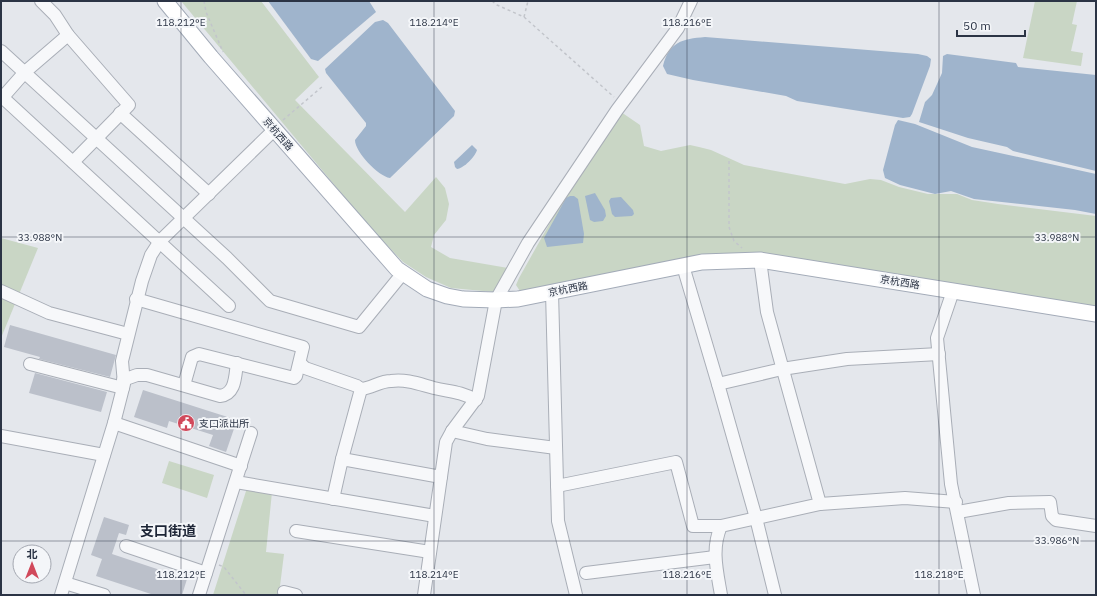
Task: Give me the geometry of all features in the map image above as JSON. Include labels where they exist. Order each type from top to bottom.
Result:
[{"type":"main road","name":"京杭西路","points":[[164,1],[392,264],[403,274],[427,289],[446,296],[463,299],[518,299],[702,262],[756,260],[1096,314]]},
{"type":"street","points":[[41,1],[55,15],[68,35],[129,105],[73,162]]},
{"type":"street","points":[[424,595],[434,516],[446,442],[452,431],[478,396],[496,300],[528,243],[621,103],[678,28],[691,1]]},
{"type":"street","points":[[68,35],[24,72],[2,96],[229,306]]},
{"type":"street","points":[[1,50],[184,219],[270,301],[359,327],[403,274]]},
{"type":"street","points":[[120,113],[209,194]]},
{"type":"street","points":[[61,595],[114,423],[123,384],[122,361],[136,299],[151,255],[160,242],[209,194],[272,127]]},
{"type":"street","points":[[756,260],[767,312],[820,504]]},
{"type":"street","points":[[683,266],[756,518],[774,595]]},
{"type":"street","points":[[1,291],[49,313],[128,334]]},
{"type":"street","points":[[953,291],[937,338],[938,354],[949,447],[951,484],[957,507],[974,595]]},
{"type":"street","points":[[552,292],[558,521],[576,595]]},
{"type":"street","points":[[136,299],[301,346],[304,350],[296,376],[294,378],[195,354],[192,357],[184,385]]},
{"type":"street","points":[[718,384],[782,369],[847,359],[938,354]]},
{"type":"street","points":[[30,364],[123,384],[137,375],[147,375],[224,396],[232,389],[237,363]]},
{"type":"street","points":[[300,363],[305,368],[357,386],[361,389],[369,388],[382,382],[409,381],[461,392],[476,400]]},
{"type":"street","points":[[333,499],[361,389]]},
{"type":"street","points":[[114,423],[241,466]]},
{"type":"street","points":[[452,431],[487,439],[556,448]]},
{"type":"street","points":[[199,595],[251,433]]},
{"type":"street","points":[[1,436],[104,455]]},
{"type":"street","points":[[342,459],[441,477]]},
{"type":"street","points":[[557,486],[676,462],[692,526],[721,526],[820,504],[905,498],[957,507],[1009,503],[1050,502],[1052,516],[1056,520],[1096,526]]},
{"type":"street","points":[[236,482],[434,516]]},
{"type":"street","points":[[721,526],[716,538],[715,557],[721,595]]},
{"type":"street","points":[[296,531],[430,552]]},
{"type":"street","points":[[126,546],[206,573]]},
{"type":"street","points":[[586,573],[715,557]]},
{"type":"street","points":[[65,583],[104,595]]},
{"type":"street","points":[[284,592],[296,595]]},
{"type":"path","points":[[204,1],[206,12],[220,40],[225,58]]},
{"type":"path","points":[[492,1],[497,5],[524,17],[621,103]]},
{"type":"path","points":[[524,17],[528,1]]},
{"type":"path","points":[[272,127],[323,86]]},
{"type":"path","points":[[729,161],[730,234],[734,241],[756,260]]},
{"type":"path","points":[[210,560],[224,567],[246,595]]},
{"type":"green space","points":[[181,1],[261,1],[319,77],[295,100],[405,212],[436,177],[445,188],[449,204],[446,220],[434,235],[431,247],[450,258],[508,268],[494,292],[451,288],[426,277],[403,262],[367,224]]},
{"type":"green space","points":[[1035,1],[1077,1],[1072,24],[1077,25],[1071,51],[1083,53],[1081,66],[1023,58]]},
{"type":"green space","points":[[621,112],[640,125],[644,146],[661,151],[690,145],[711,150],[744,165],[845,184],[870,179],[881,180],[899,187],[928,194],[957,194],[972,200],[1096,216],[1096,307],[804,260],[740,254],[528,293],[520,291],[516,285],[519,278],[560,205]]},
{"type":"green space","points":[[1,238],[38,248],[1,338]]},
{"type":"green space","points":[[169,461],[214,475],[207,498],[162,483]]},
{"type":"green space","points":[[247,488],[272,492],[266,552],[284,554],[279,594],[282,595],[213,595]]},
{"type":"water","points":[[268,1],[369,1],[376,12],[318,61],[311,59]]},
{"type":"water","points":[[383,20],[388,23],[455,111],[454,116],[390,178],[379,173],[368,163],[359,151],[355,140],[366,126],[366,123],[326,73],[325,69],[375,22]]},
{"type":"water","points":[[705,37],[918,54],[927,56],[931,59],[930,66],[912,114],[910,117],[903,118],[797,101],[786,96],[667,74],[663,66],[669,52],[673,47],[683,41]]},
{"type":"water","points":[[947,54],[1016,63],[1018,67],[1096,75],[1096,171],[1013,151],[1007,147],[968,138],[919,122],[925,102],[932,95],[942,73],[943,56]]},
{"type":"water","points":[[898,120],[915,124],[972,147],[1096,174],[1096,214],[1075,210],[974,199],[951,191],[935,194],[900,185],[885,178],[883,170],[895,125]]},
{"type":"water","points":[[472,145],[477,150],[474,156],[469,162],[457,169],[454,162]]},
{"type":"water","points":[[595,193],[605,210],[606,216],[603,221],[594,222],[590,220],[585,196]]},
{"type":"water","points":[[574,196],[578,199],[584,234],[583,243],[547,247],[544,238],[566,198]]},
{"type":"water","points":[[621,197],[633,210],[634,214],[632,216],[615,217],[612,214],[609,201],[611,198]]},
{"type":"building","points":[[10,325],[116,355],[110,377],[39,359],[40,357],[4,347]]},
{"type":"building","points":[[35,373],[107,392],[101,412],[29,393]]},
{"type":"building","points":[[143,390],[237,420],[226,452],[209,446],[213,435],[169,421],[167,428],[134,417]]},
{"type":"building","points":[[104,517],[129,525],[126,535],[119,533],[112,554],[187,579],[182,595],[154,595],[96,576],[102,559],[91,555]]},
{"type":"place","name":"支口派出所","points":[[186,423]]},
{"type":"district","name":"支口街道","points":[[168,531]]}]
